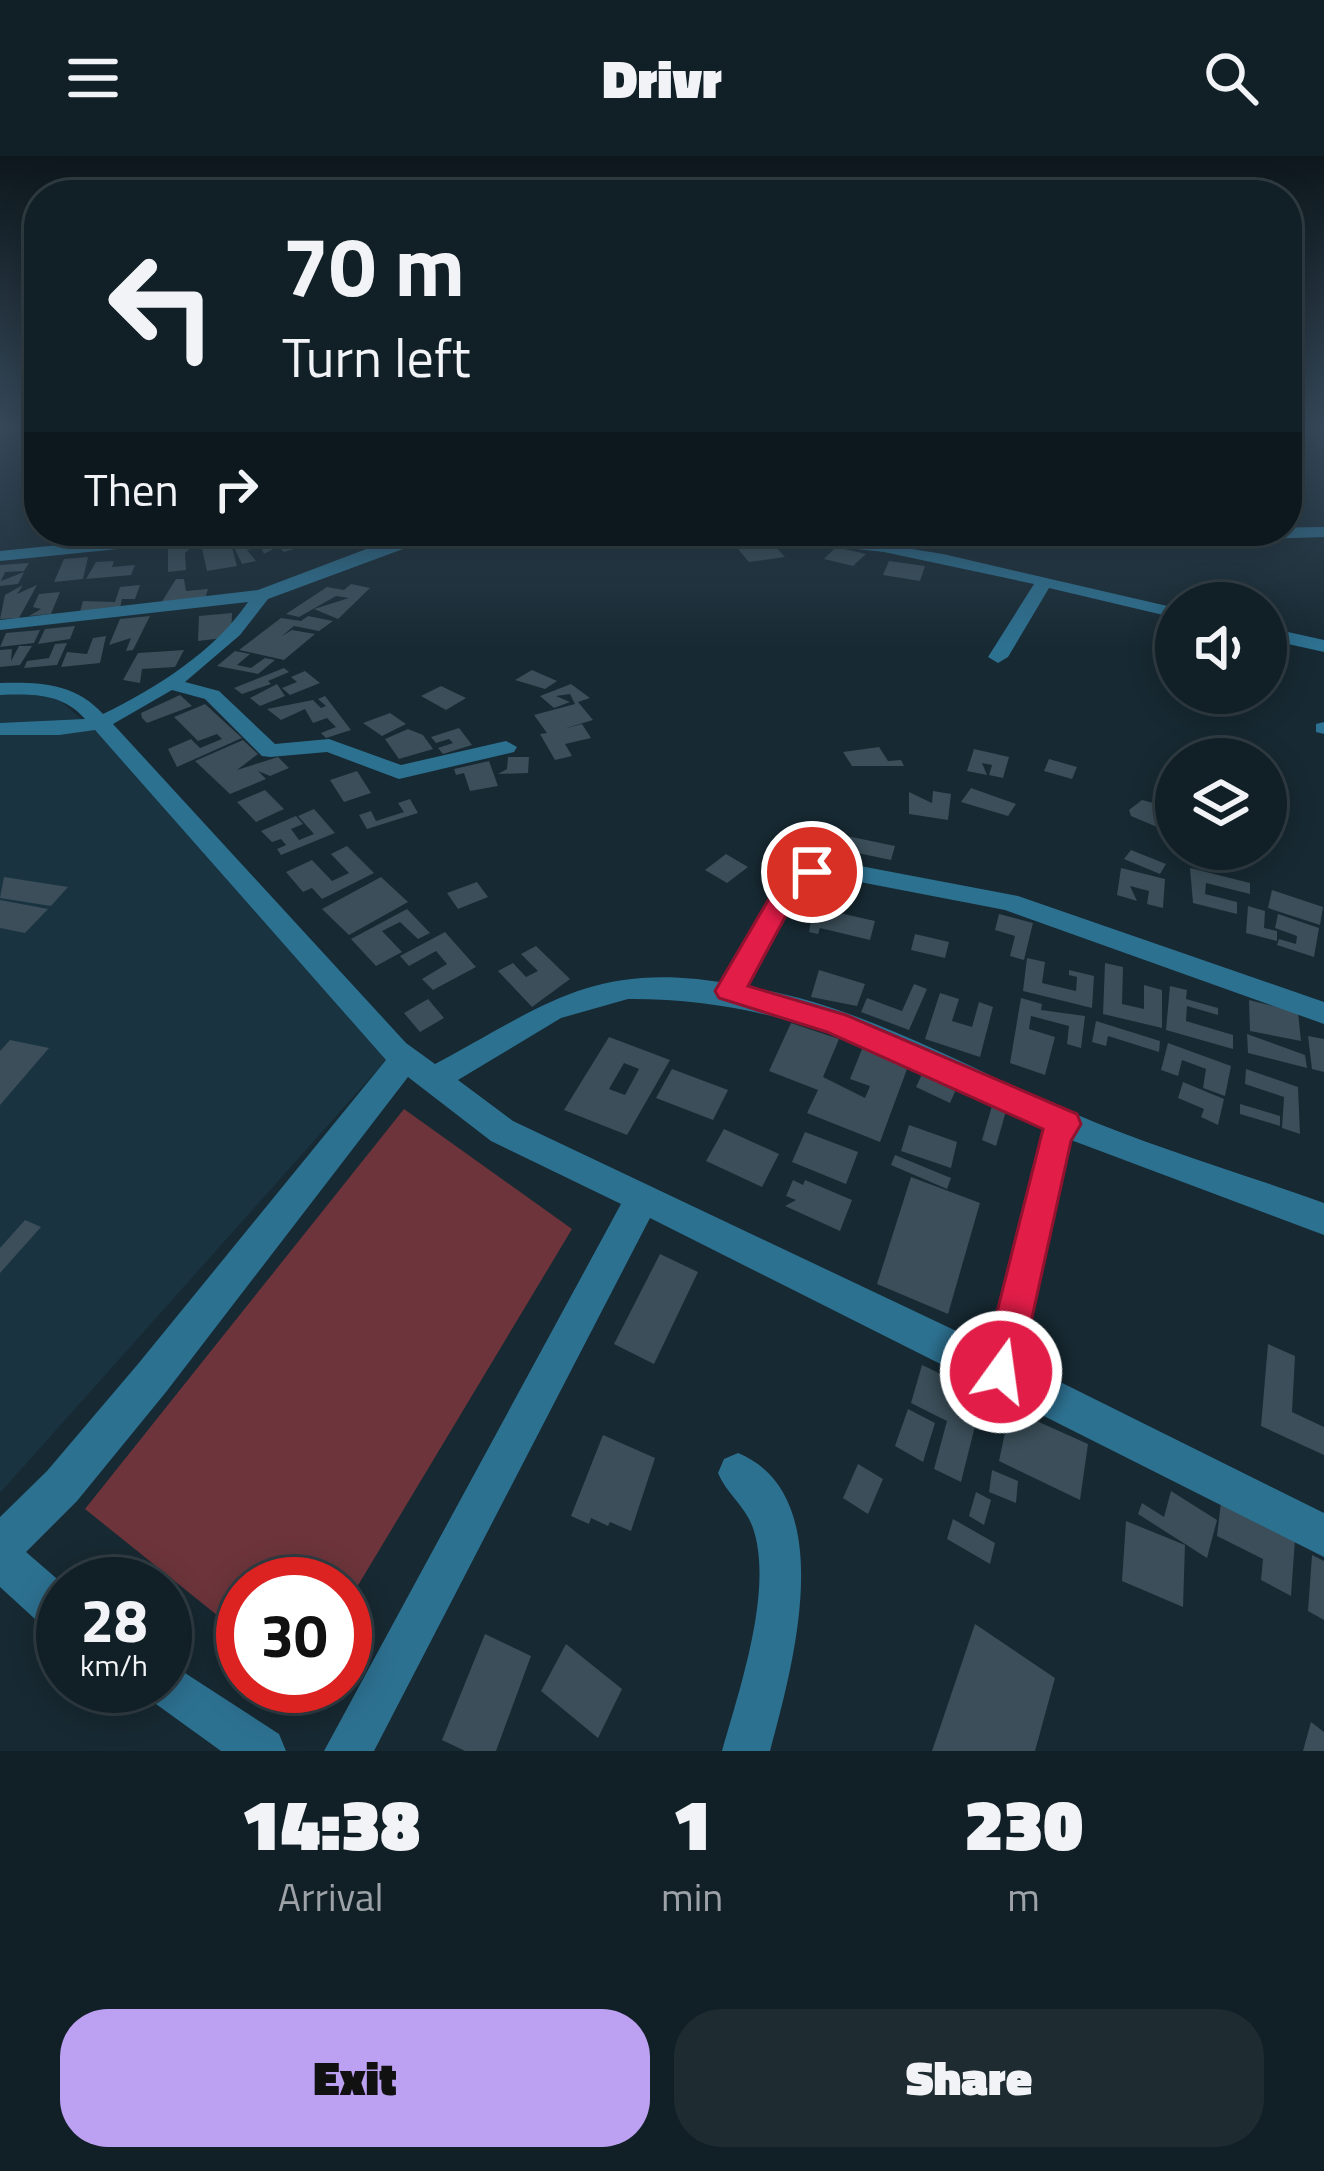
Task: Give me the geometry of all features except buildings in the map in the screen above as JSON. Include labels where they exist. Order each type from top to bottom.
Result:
[{"type":"street","points":[[0,556],[98,546]]},
{"type":"street","points":[[0,625],[261,595],[390,546]]},
{"type":"street","points":[[869,546],[1155,608]]},
{"type":"street","points":[[998,657],[1044,582]]},
{"type":"street","points":[[0,729],[100,723],[167,683],[245,619],[261,595]]},
{"type":"street","points":[[1287,638],[1324,646]]},
{"type":"street","points":[[167,683],[212,695],[271,752],[328,745],[403,772],[506,748]]},
{"type":"street","points":[[0,689],[59,692],[81,701],[420,1069],[502,1131],[1001,1372],[1324,1536]]},
{"type":"street","points":[[729,991],[790,889],[812,872],[833,869],[1010,902],[1324,1013]]},
{"type":"street","points":[[0,1547],[62,1486],[152,1378],[382,1083],[582,999],[612,991],[729,991],[836,1023],[1065,1124],[1324,1219]]},
{"type":"street","points":[[1001,1372],[1056,1136],[1065,1124]]},
{"type":"street","points":[[348,1751],[641,1201]]},
{"type":"street","points":[[738,1473],[757,1493],[776,1532],[778,1586],[746,1751]]},
{"type":"street","points":[[0,1558],[36,1590]]},
{"type":"street","points":[[192,1702],[262,1751]]},
{"type":"shaded area","points":[[50,692],[99,734],[395,1050],[0,1493],[0,694]]},
{"type":"shaded area","points":[[404,1109],[572,1229],[372,1562],[372,1557],[216,1557],[216,1614],[192,1595],[192,1557],[145,1557],[85,1509]]},
{"type":"route","points":[[812,872],[795,883],[779,903],[753,958],[729,991],[836,1023],[1065,1124],[1056,1136],[1001,1372]]}]
